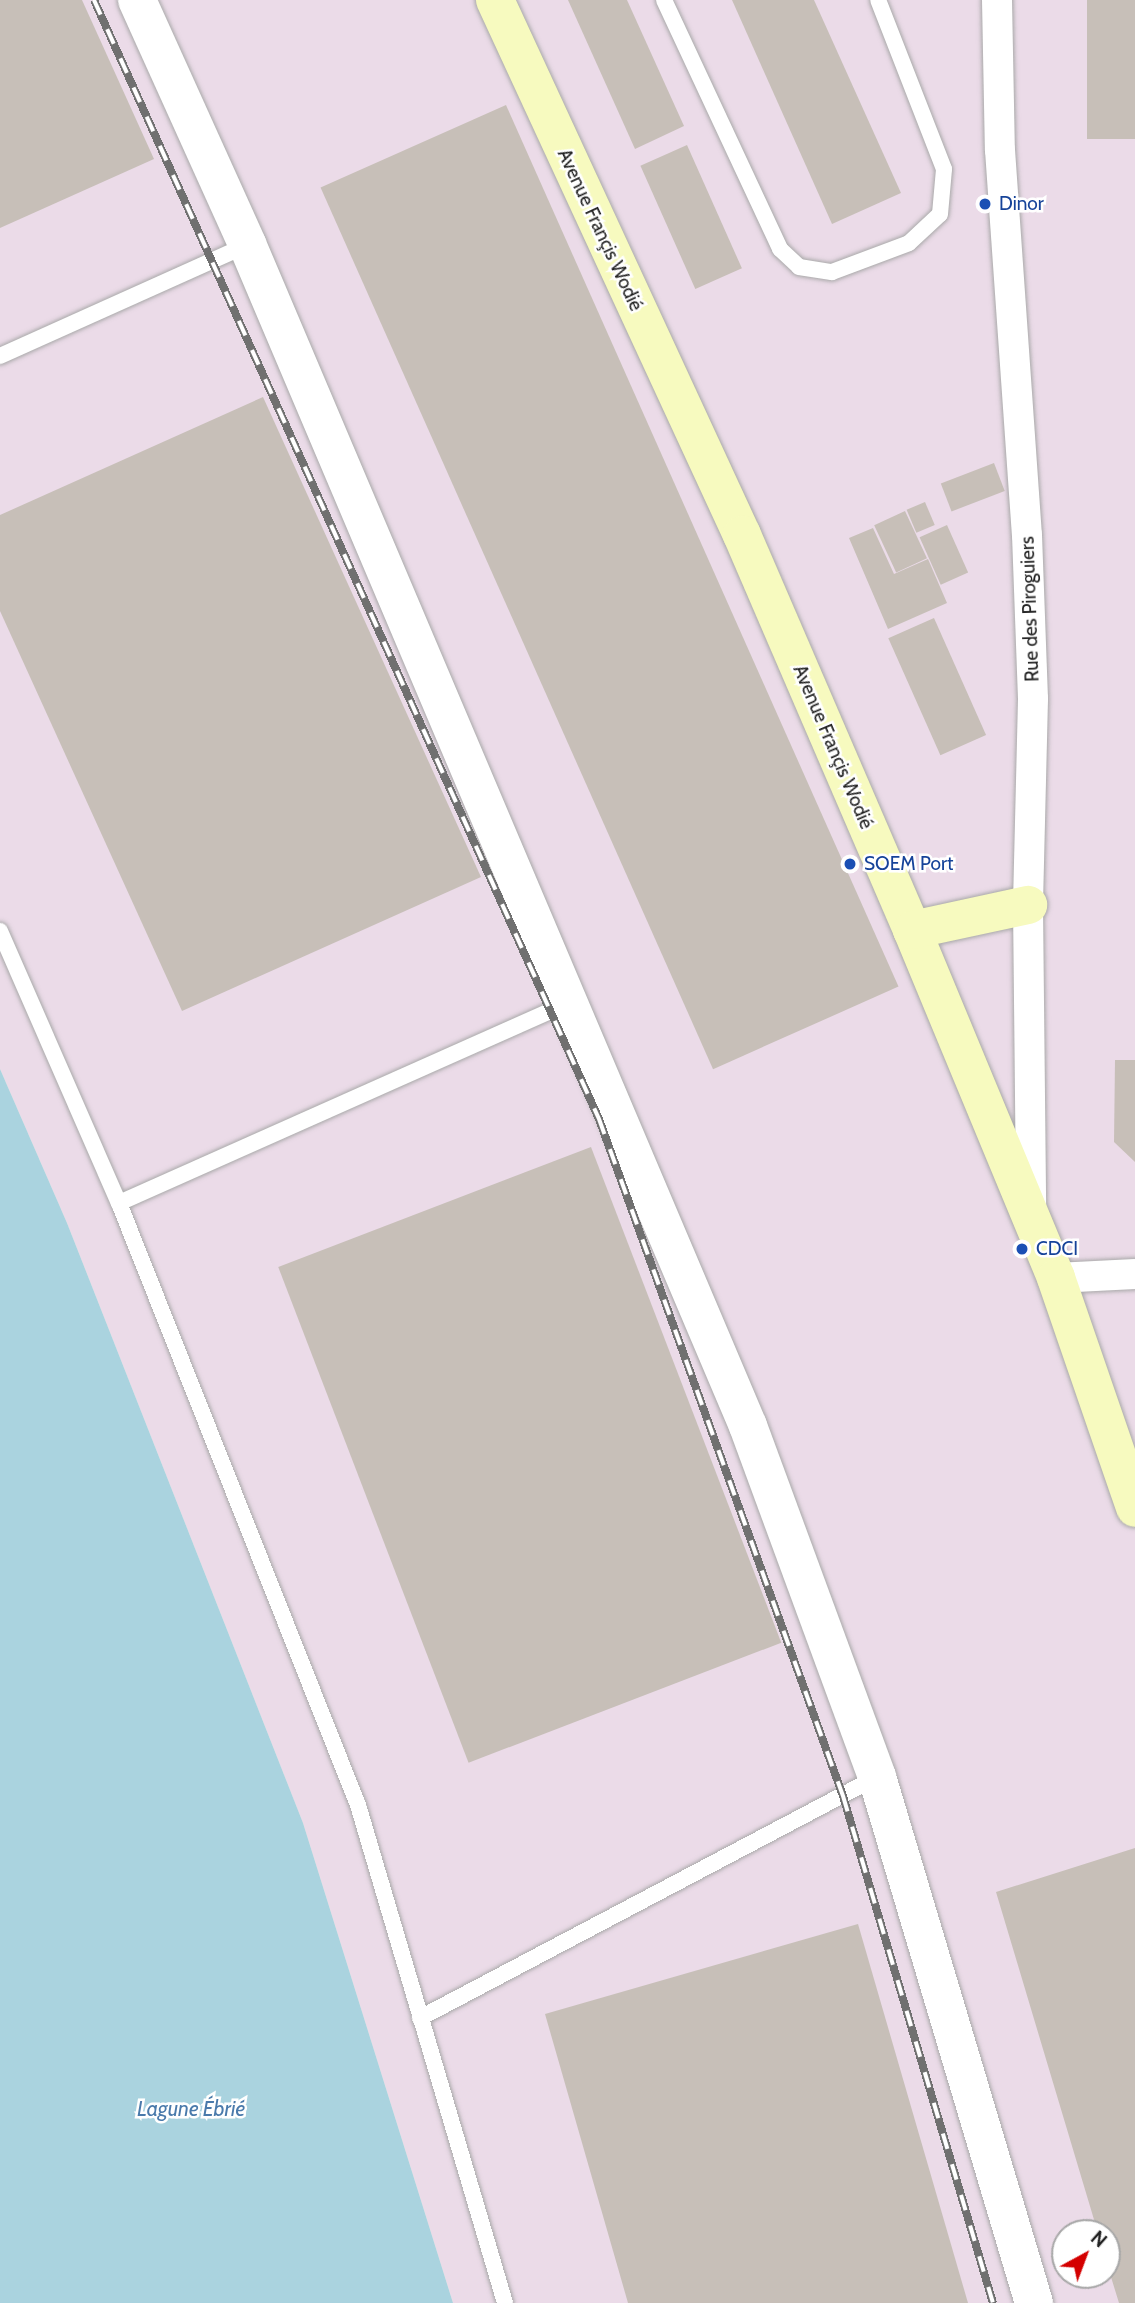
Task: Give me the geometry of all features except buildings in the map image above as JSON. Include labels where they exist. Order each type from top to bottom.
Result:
[{"type":"main road","name":"Avenue Françis Wodié","points":[[495,0],[742,536],[912,930],[1056,1278],[1135,1508]]},
{"type":"main road","points":[[912,930],[1028,905]]},
{"type":"street","points":[[137,0],[247,244],[571,1002],[748,1426],[877,1777],[1034,2303]]},
{"type":"street","name":"Rue des Piroguiers","points":[[997,0],[1000,150],[1029,590],[1033,699],[1028,905],[1031,1220]]},
{"type":"street","points":[[1056,1278],[1135,1274]]},
{"type":"lane","points":[[664,0],[780,249],[799,267],[832,272],[909,243],[940,214],[944,169],[878,0]]},
{"type":"lane","points":[[0,356],[247,244]]},
{"type":"lane","points":[[0,931],[120,1203],[358,1805],[505,2303]]},
{"type":"lane","points":[[120,1203],[571,1002]]},
{"type":"lane","points":[[420,2018],[877,1777]]},
{"type":"shaded area","points":[[0,0],[1135,0],[1135,2303],[453,2303],[303,1823],[67,1223],[0,1069]]},
{"type":"water","name":"Lagune Ébrié","points":[[0,1069],[67,1223],[303,1823],[453,2303],[0,2303]]},
{"type":"railway","points":[[94,0],[599,1119],[843,1796],[993,2303]]},
{"type":"place","name":"Dinor","points":[[985,204]]},
{"type":"place","name":"SOEM Port","points":[[850,864]]},
{"type":"place","name":"CDCI","points":[[1022,1249]]}]
